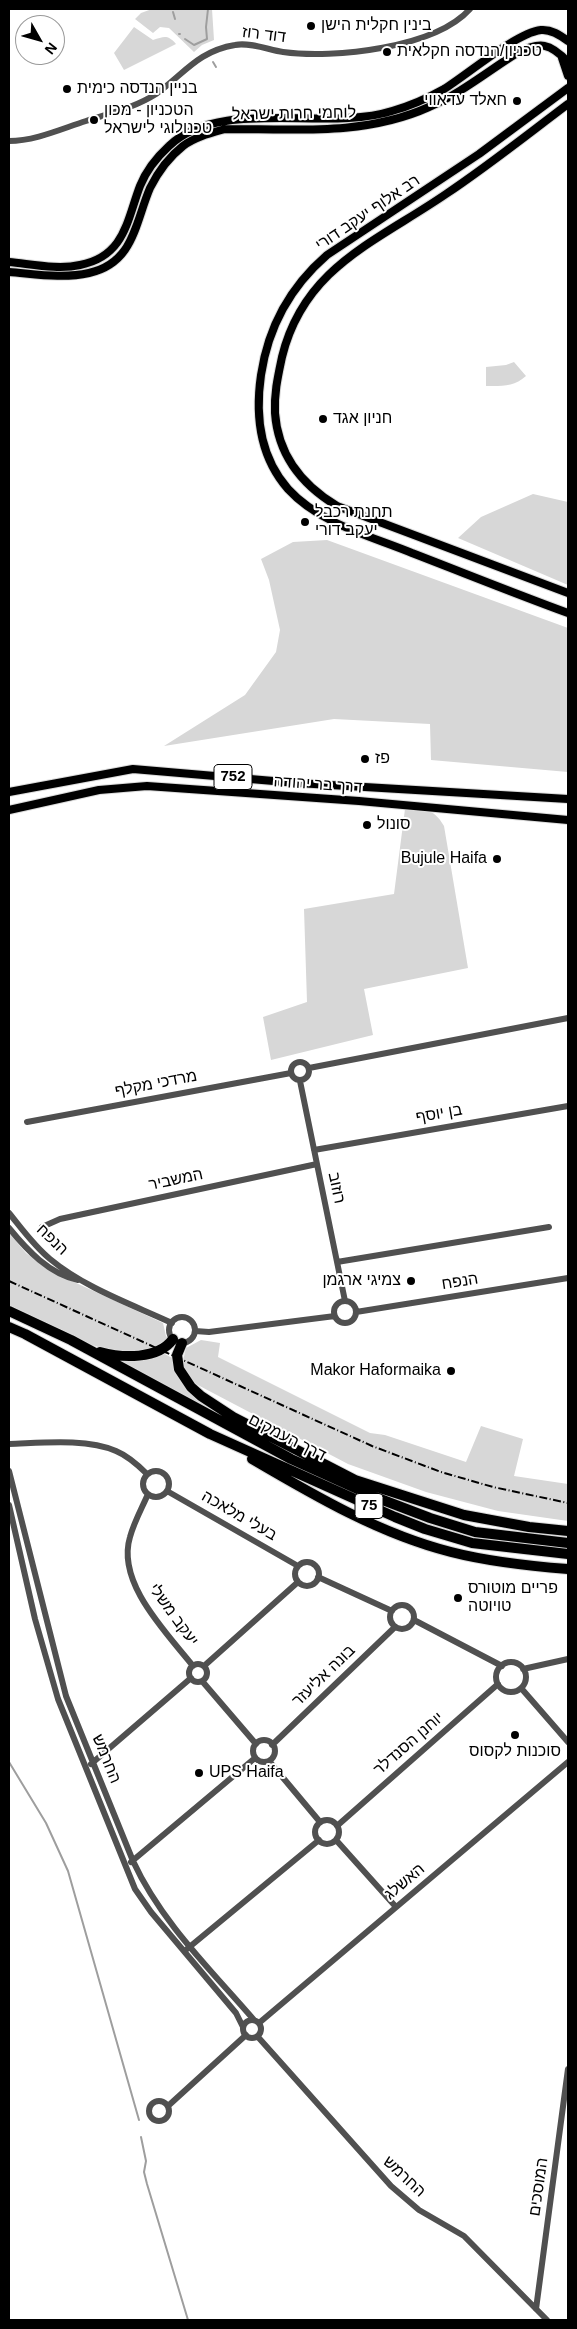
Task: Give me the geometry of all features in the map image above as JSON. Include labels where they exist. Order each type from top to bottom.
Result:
[{"type":"highway","name":"דרך העמקים","points":[[9,1311],[71,1340],[291,1459],[375,1497],[453,1526],[475,1532],[568,1543]]},
{"type":"highway","name":"דרך העמקים","points":[[9,1327],[210,1434],[359,1502],[425,1529],[472,1543],[536,1552],[568,1554]]},
{"type":"highway","points":[[71,1340],[92,1349],[125,1357],[161,1349],[178,1341],[179,1369],[201,1396],[233,1417],[343,1473],[385,1491],[464,1514],[529,1527],[568,1531]]},
{"type":"highway","points":[[210,1434],[334,1505],[415,1541],[481,1558],[568,1569]]},
{"type":"highway","points":[[291,1459],[343,1473]]},
{"type":"main road","name":"לוחמי חרות ישראל","points":[[9,262],[74,266],[94,261],[106,254],[115,246],[124,233],[141,185],[157,158],[178,138],[204,125],[228,120],[348,119],[390,112],[444,89],[530,33],[548,30],[568,41]]},
{"type":"main road","name":"לוחמי חרות ישראל","points":[[9,272],[75,276],[91,273],[116,259],[132,241],[150,189],[167,162],[184,146],[210,133],[225,129],[346,128],[393,121],[442,101],[526,48],[538,45],[545,46],[561,54],[568,62]]},
{"type":"main road","points":[[561,54],[568,76]]},
{"type":"main road","points":[[566,90],[568,81]]},
{"type":"main road","name":"רב אלוף יעקב דורי","points":[[566,90],[479,154],[313,267],[290,296],[272,333],[263,361],[257,410],[266,453],[289,490],[310,507],[355,532],[568,613]]},
{"type":"main road","name":"רב אלוף יעקב דורי","points":[[568,104],[447,193],[333,269],[307,298],[294,319],[288,335],[274,398],[276,427],[281,445],[304,482],[325,499],[337,506],[568,593]]},
{"type":"main road","name":"דרך בר יהודה","points":[[9,792],[133,769],[292,782],[568,799]]},
{"type":"main road","name":"דרך בר יהודה","points":[[9,810],[99,790],[147,786],[359,801],[568,820]]},
{"type":"street","name":"דוד רוז","points":[[9,141],[54,133],[134,107],[156,93],[196,60],[217,48],[238,44],[285,52],[340,53],[389,47],[425,38],[464,16],[470,9]]},
{"type":"street","points":[[309,1068],[568,1018]]},
{"type":"street","points":[[302,1062],[309,1068],[308,1077],[300,1081],[295,1079],[291,1073],[292,1067],[296,1063],[302,1062]]},
{"type":"street","name":"מרדכי מקלף","points":[[27,1122],[291,1073]]},
{"type":"street","name":"רוזוב","points":[[300,1081],[345,1301]]},
{"type":"street","name":"בן יוסף","points":[[314,1150],[568,1106]]},
{"type":"street","name":"המשביר","points":[[42,1227],[60,1219],[317,1164]]},
{"type":"street","name":"הנפח","points":[[9,1213],[37,1248],[81,1281]]},
{"type":"street","points":[[337,1262],[549,1227]]},
{"type":"street","name":"הנפח","points":[[9,1228],[42,1262],[61,1275],[81,1281],[172,1323]]},
{"type":"street","name":"הנפח","points":[[356,1312],[568,1278]]},
{"type":"street","points":[[195,1331],[209,1332],[335,1316],[342,1322],[349,1322],[354,1318],[356,1312],[352,1303],[345,1301],[336,1306],[335,1316]]},
{"type":"street","points":[[178,1318],[186,1318],[193,1323],[195,1331],[192,1338],[178,1341],[170,1330],[172,1323],[178,1318]]},
{"type":"street","points":[[9,1444],[67,1443],[109,1449],[116,1451],[136,1464],[147,1474]]},
{"type":"street","points":[[154,1470],[166,1475],[169,1482],[167,1490],[156,1497],[148,1494],[143,1482],[147,1474],[154,1470]]},
{"type":"street","name":"החרמש","points":[[9,1471],[66,1696],[143,1884],[157,1905],[190,1946],[257,2021]]},
{"type":"street","name":"בעלי מלאכה","points":[[167,1490],[298,1566]]},
{"type":"street","name":"יעקב משלי","points":[[148,1494],[129,1538],[128,1559],[133,1584],[154,1616],[193,1666]]},
{"type":"street","name":"החרמש","points":[[9,1505],[35,1619],[58,1699],[135,1889],[151,1912],[236,2013],[243,2028]]},
{"type":"street","points":[[305,1562],[312,1564],[318,1570],[318,1577],[309,1585],[298,1582],[295,1576],[298,1566],[305,1562]]},
{"type":"street","points":[[318,1577],[392,1611]]},
{"type":"street","points":[[204,1666],[298,1582]]},
{"type":"street","points":[[398,1606],[409,1607],[414,1612],[414,1620],[406,1629],[394,1627],[391,1621],[392,1611],[398,1606]]},
{"type":"street","points":[[414,1620],[502,1666],[516,1663],[523,1669],[525,1681],[521,1688],[509,1692],[498,1684],[497,1674],[502,1666]]},
{"type":"street","name":"בונה אליעזר","points":[[272,1745],[394,1627]]},
{"type":"street","points":[[523,1669],[568,1659]]},
{"type":"street","points":[[199,1664],[204,1666],[207,1674],[202,1681],[197,1682],[191,1678],[190,1673],[193,1666],[199,1664]]},
{"type":"street","points":[[87,1768],[191,1678]]},
{"type":"street","points":[[202,1681],[256,1744]]},
{"type":"street","name":"יוחנן הסנדלר","points":[[338,1824],[498,1684]]},
{"type":"street","points":[[521,1688],[568,1742]]},
{"type":"street","points":[[256,1744],[265,1741],[272,1745],[274,1755],[269,1762]]},
{"type":"street","points":[[256,1744],[253,1752],[256,1758],[261,1762],[269,1762],[320,1822]]},
{"type":"street","points":[[126,1866],[256,1758]]},
{"type":"street","name":"האשלג","points":[[257,2021],[568,1762]]},
{"type":"street","points":[[329,1819],[338,1824],[339,1834],[336,1840],[326,1844],[319,1840],[315,1829],[320,1822],[329,1819]]},
{"type":"street","points":[[184,1951],[319,1840]]},
{"type":"street","points":[[336,1840],[396,1907]]},
{"type":"street","points":[[257,2021],[262,2029],[258,2037],[250,2038],[246,2035],[243,2028],[246,2022],[257,2021]]},
{"type":"street","points":[[168,2106],[246,2035]]},
{"type":"street","name":"החרמש","points":[[258,2037],[391,2186],[420,2210],[464,2236],[547,2320]]},
{"type":"street","name":"המוסכים","points":[[536,2309],[568,2069]]},
{"type":"shaded area","points":[[152,9],[212,9],[214,40],[202,45],[194,52],[169,28],[160,27],[153,33],[135,19],[141,13]]},
{"type":"shaded area","points":[[134,27],[153,40],[165,37],[176,44],[124,70],[114,53]]},
{"type":"shaded area","points":[[514,362],[526,376],[512,384],[486,386],[486,367],[506,365]]},
{"type":"shaded area","points":[[533,494],[568,502],[568,585],[458,538],[481,517]]},
{"type":"shaded area","points":[[327,540],[568,628],[568,772],[431,760],[430,724],[334,719],[164,746],[245,695],[276,652],[280,630],[269,580],[261,559],[293,542]]},
{"type":"shaded area","points":[[405,809],[423,810],[432,813],[436,815],[444,826],[468,968],[364,989],[373,1035],[271,1060],[263,1017],[307,1002],[304,909],[394,894]]},
{"type":"shaded area","points":[[9,1233],[26,1253],[48,1270],[163,1323],[166,1336],[170,1340],[153,1349],[135,1352],[98,1347],[79,1340],[9,1306]]},
{"type":"shaded area","points":[[201,1340],[220,1343],[218,1357],[370,1433],[385,1435],[466,1462],[481,1426],[523,1439],[514,1476],[568,1484],[568,1521],[498,1511],[426,1492],[348,1464],[194,1383],[185,1370],[183,1363],[186,1348]]},
{"type":"shaded area","points":[[165,1354],[172,1358],[174,1368],[185,1386],[202,1400],[229,1417],[227,1420],[119,1362]]},
{"type":"waterway","points":[[185,39],[194,45],[207,39],[208,9]]},
{"type":"waterway","points":[[173,12],[175,19]]},
{"type":"waterway","points":[[213,62],[216,67]]},
{"type":"waterway","points":[[9,1762],[46,1823],[68,1871],[139,2120]]},
{"type":"waterway","points":[[141,2137],[146,2161],[144,2172],[147,2184],[188,2320]]},
{"type":"railway","points":[[9,1281],[372,1446],[441,1472],[493,1487],[568,1503]]},
{"type":"place","name":"בינין חקלית הישן","points":[[311,26]]},
{"type":"place","name":"טכניון/הנדסה חקלאית","points":[[387,52]]},
{"type":"place","name":"בניין הנדסה כימית","points":[[67,89]]},
{"type":"place","name":"חאלד עדאווי","points":[[517,101]]},
{"type":"place","name":"הטכניון - מכון טכנולוגי לישראל","points":[[94,120]]},
{"type":"place","name":"חניון אגד","points":[[323,419]]},
{"type":"place","name":"תחנת רכבל יעקב דורי","points":[[305,522]]},
{"type":"place","name":"פז","points":[[365,759]]},
{"type":"place","name":"סונול","points":[[367,825]]},
{"type":"place","name":"Bujule Haifa","points":[[497,859]]},
{"type":"place","name":"צמיגי ארגמן","points":[[411,1281]]},
{"type":"place","name":"Makor Haformaika","points":[[451,1371]]},
{"type":"place","name":"פריים מוטורס טויוטה","points":[[458,1598]]},
{"type":"place","name":"סוכנות לקסוס","points":[[515,1735]]},
{"type":"place","name":"UPS Haifa","points":[[199,1773]]}]
